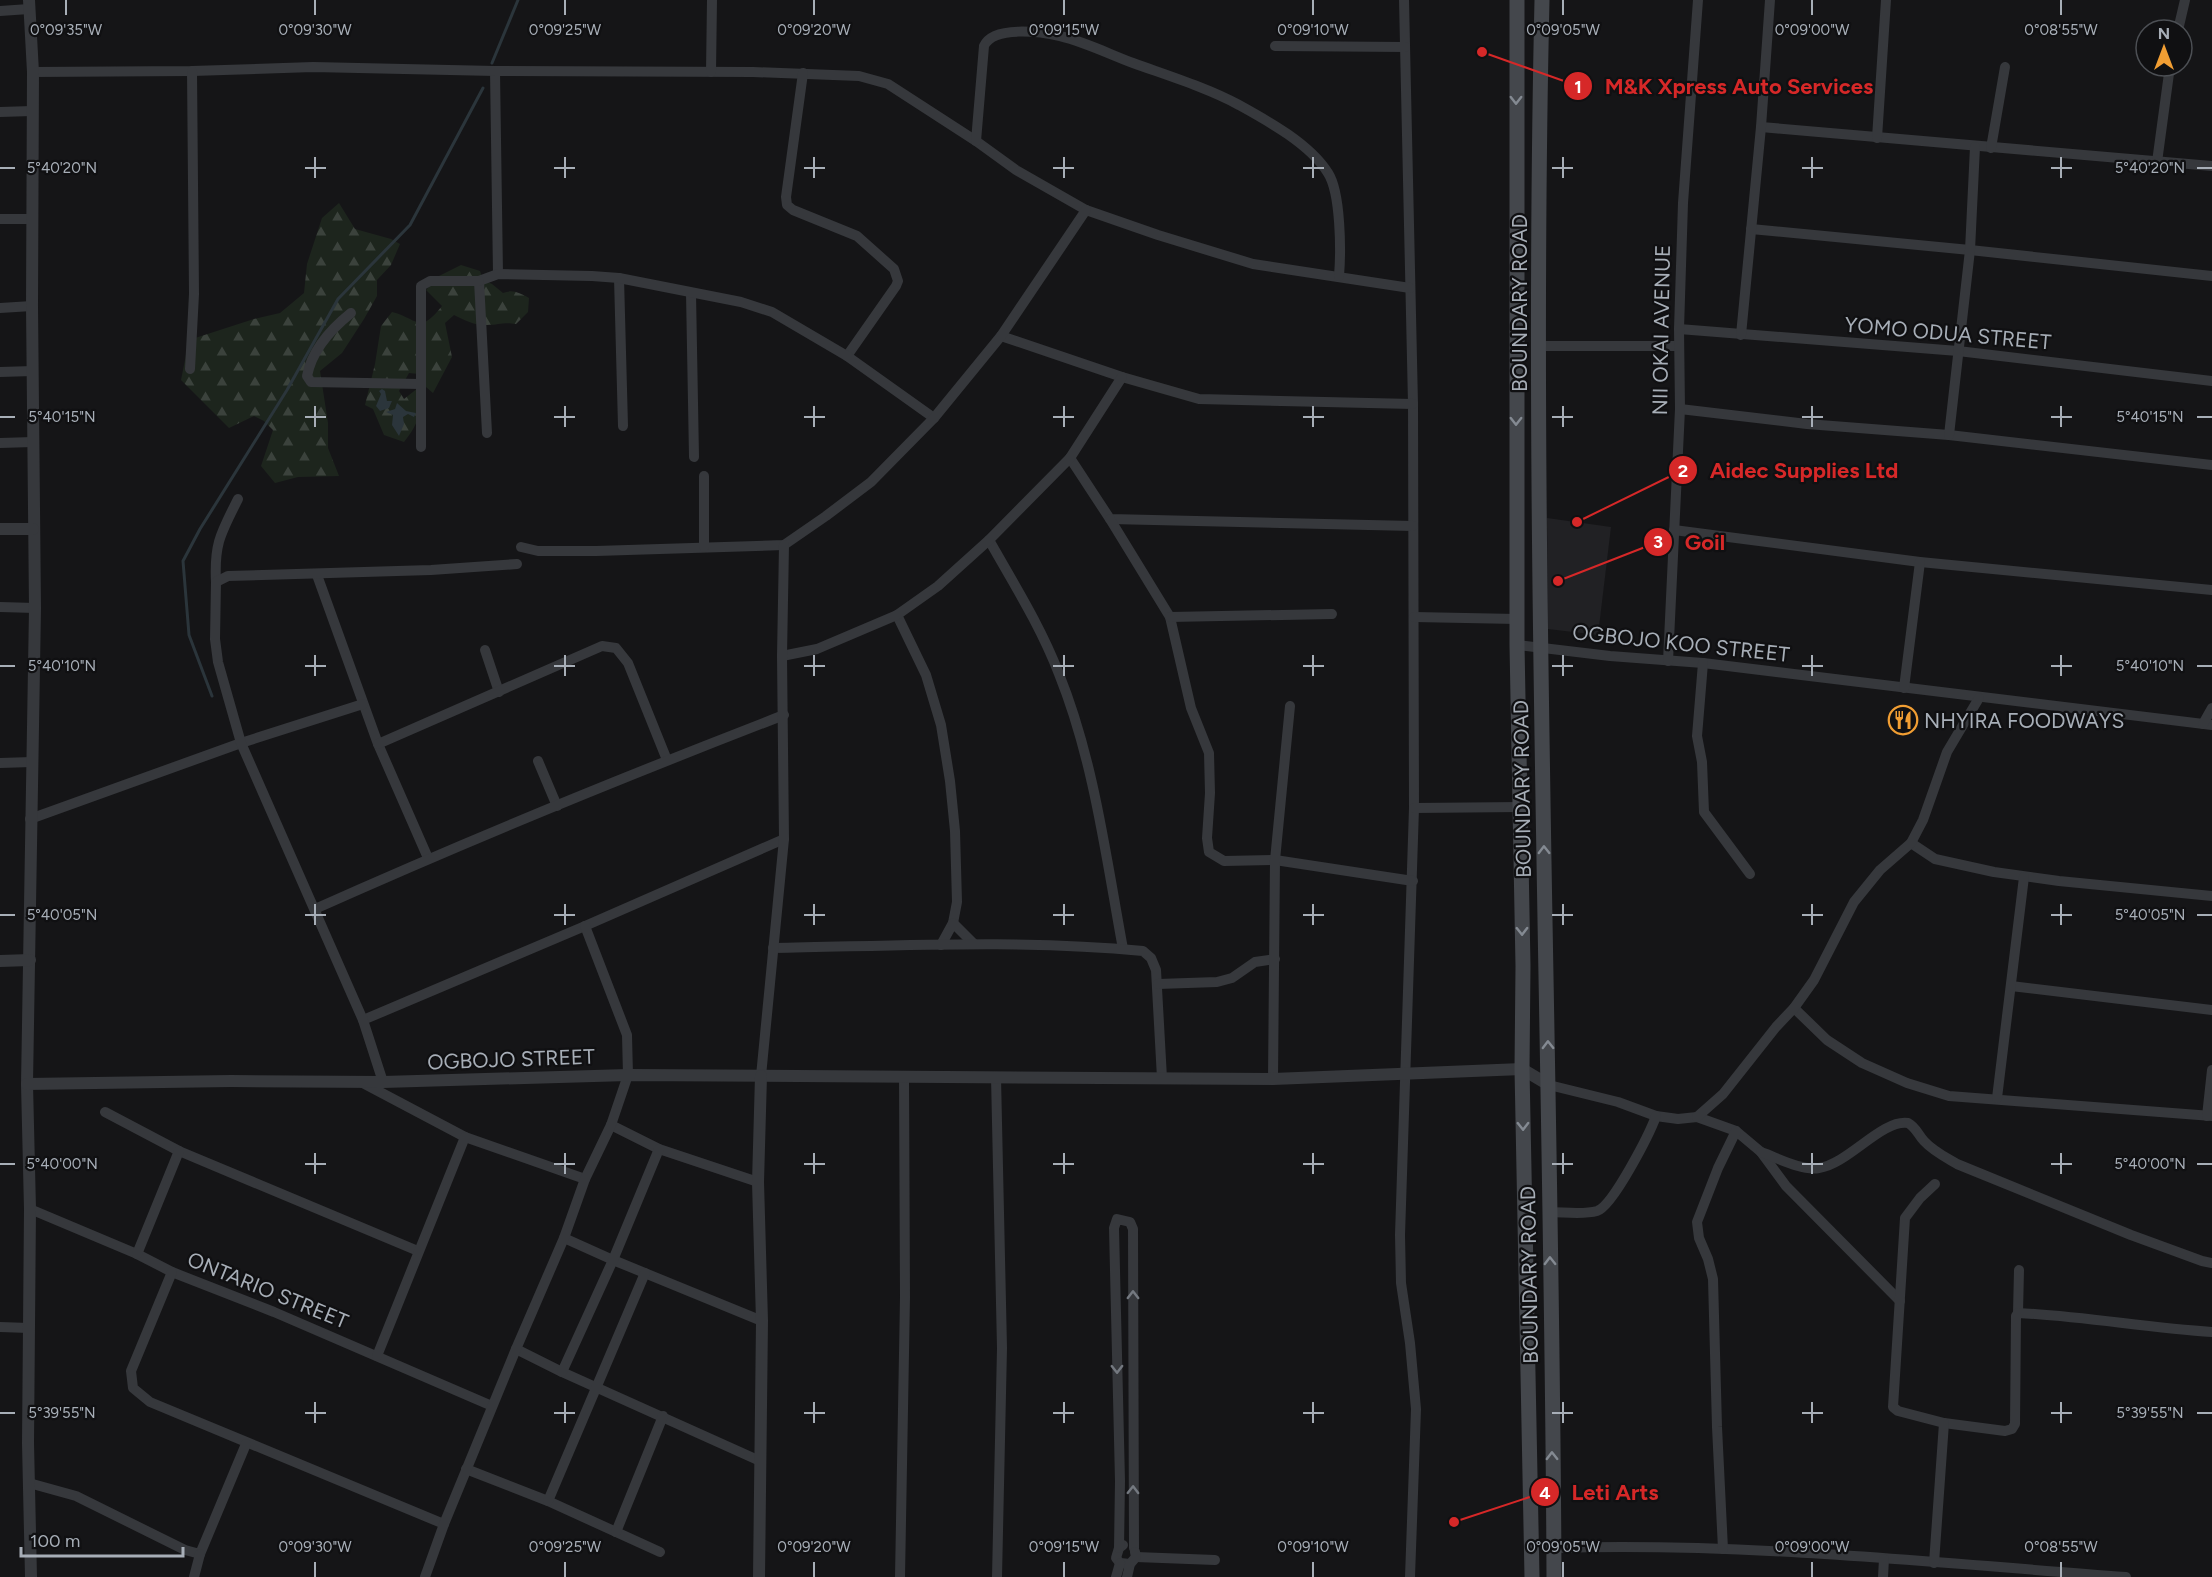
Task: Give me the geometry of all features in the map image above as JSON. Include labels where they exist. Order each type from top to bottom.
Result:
[{"type":"main road","name":"BOUNDARY ROAD","points":[[1516,0],[1517,645],[1521,807],[1522,1069],[1532,1577]]},
{"type":"main road","name":"BOUNDARY ROAD","points":[[1542,0],[1539,127],[1540,647],[1549,1085],[1554,1577]]},
{"type":"street","points":[[711,72],[712,0]]},
{"type":"street","points":[[1404,0],[1413,404],[1414,808],[1400,1235],[1401,1282],[1416,1409],[1410,1577]]},
{"type":"street","name":"NII OKAI AVENUE","points":[[1668,661],[1680,409],[1679,329],[1683,202],[1698,0]]},
{"type":"street","points":[[1741,335],[1761,127],[1770,0]]},
{"type":"street","points":[[1877,138],[1886,0]]},
{"type":"street","points":[[2181,18],[2185,0]]},
{"type":"street","points":[[0,11],[29,4],[33,72],[32,306],[35,608],[27,1084],[30,1209],[31,1577]]},
{"type":"street","points":[[976,141],[986,41],[992,37],[1023,31],[1063,36],[1237,104],[1304,146],[1328,172],[1332,180],[1337,210],[1339,276]]},
{"type":"street","points":[[1275,45],[1405,47]]},
{"type":"street","points":[[33,72],[192,71],[313,67],[859,76],[888,84],[1016,170],[1086,210],[1253,264],[1410,288]]},
{"type":"street","points":[[1991,148],[2005,67]]},
{"type":"street","points":[[190,369],[194,294],[192,71]]},
{"type":"street","points":[[495,71],[498,274]]},
{"type":"street","points":[[803,74],[786,197],[787,205],[793,210],[857,236],[894,269],[897,275],[896,286],[847,356]]},
{"type":"street","points":[[2157,162],[2168,78]]},
{"type":"street","points":[[0,112],[32,111]]},
{"type":"street","points":[[1761,127],[2212,166]]},
{"type":"street","points":[[1949,435],[1970,250],[1975,147]]},
{"type":"street","points":[[521,547],[538,551],[596,551],[784,545],[871,482],[934,418],[1001,336],[1086,210]]},
{"type":"street","points":[[0,219],[32,219]]},
{"type":"street","points":[[1751,230],[1970,250],[2212,276]]},
{"type":"street","points":[[421,447],[421,286],[430,281],[478,281],[498,274],[619,278],[741,302],[772,312],[847,356],[934,418]]},
{"type":"street","points":[[619,278],[622,426]]},
{"type":"street","points":[[478,281],[487,434]]},
{"type":"street","points":[[691,293],[694,457]]},
{"type":"street","points":[[0,308],[32,306]]},
{"type":"street","points":[[351,313],[326,337],[309,366],[307,376],[311,382],[420,384]]},
{"type":"street","name":"YOMO ODUA STREET","points":[[1679,329],[1958,351],[2212,379]]},
{"type":"street","points":[[1001,336],[1122,377],[1199,399],[1413,404]]},
{"type":"street","points":[[1539,346],[1679,346]]},
{"type":"street","points":[[0,372],[33,371]]},
{"type":"street","points":[[782,656],[817,649],[897,615],[938,586],[990,540],[1070,458],[1122,377]]},
{"type":"street","points":[[1680,409],[1807,424],[1949,435],[2212,465]]},
{"type":"street","points":[[0,443],[33,442]]},
{"type":"street","points":[[1070,458],[1170,617],[1191,708],[1209,753],[1210,793],[1207,838],[1209,852],[1224,861],[1275,860],[1413,882]]},
{"type":"street","points":[[704,476],[704,547]]},
{"type":"street","points":[[238,499],[219,538],[215,555],[215,639],[218,662],[241,743],[363,1020],[383,1082]]},
{"type":"street","points":[[1110,519],[1413,526]]},
{"type":"street","points":[[0,529],[33,529]]},
{"type":"street","points":[[1674,530],[1920,562],[2212,590]]},
{"type":"street","points":[[990,540],[1039,628],[1076,720],[1096,803],[1124,949]]},
{"type":"street","points":[[759,1577],[762,1322],[758,1182],[761,1076],[784,839],[782,656],[784,545]]},
{"type":"street","points":[[1904,688],[1920,562]]},
{"type":"street","points":[[216,582],[228,576],[316,575],[517,564]]},
{"type":"street","points":[[316,575],[378,744],[428,858]]},
{"type":"street","points":[[0,607],[35,608]]},
{"type":"street","points":[[1170,617],[1332,614]]},
{"type":"street","points":[[897,615],[926,675],[941,725],[958,871],[957,902],[953,923],[941,945]]},
{"type":"street","points":[[1414,617],[1517,619]]},
{"type":"street","name":"OGBOJO KOO STREET","points":[[1517,645],[1703,663],[2207,724]]},
{"type":"street","points":[[378,744],[602,646],[616,648],[628,663],[667,760]]},
{"type":"street","points":[[485,650],[499,692]]},
{"type":"street","points":[[1703,663],[1697,736],[1702,762],[1704,812],[1750,874]]},
{"type":"street","points":[[1697,1117],[1723,1094],[1794,1008],[1814,980],[1854,902],[1880,870],[1911,843],[1923,820],[1947,752],[1979,698]]},
{"type":"street","points":[[30,819],[241,743],[363,704]]},
{"type":"street","points":[[1273,1079],[1275,860],[1290,706]]},
{"type":"street","points":[[2207,724],[2212,708]]},
{"type":"street","points":[[315,909],[428,858],[667,760],[784,715]]},
{"type":"street","points":[[538,761],[557,806]]},
{"type":"street","points":[[0,763],[32,762]]},
{"type":"street","points":[[1414,808],[1521,807]]},
{"type":"street","points":[[363,1020],[585,927],[784,839]]},
{"type":"street","points":[[1911,843],[1924,853],[1948,863],[2024,877],[2212,896]]},
{"type":"street","points":[[1997,1098],[2024,877]]},
{"type":"street","points":[[953,923],[974,944]]},
{"type":"street","points":[[425,1577],[466,1469],[564,1238],[585,1179],[611,1125],[628,1075],[627,1035],[585,927]]},
{"type":"street","points":[[773,948],[974,944],[1143,951],[1151,958],[1156,969],[1162,1078]]},
{"type":"street","points":[[1158,984],[1217,982],[1232,978],[1255,962],[1275,959]]},
{"type":"street","points":[[0,961],[30,960]]},
{"type":"street","points":[[2011,986],[2212,1010]]},
{"type":"street","points":[[1794,1008],[1827,1040],[1862,1063],[1884,1074],[1949,1096],[2210,1116],[2212,1070]]},
{"type":"street","points":[[1522,1069],[1549,1085],[1617,1102],[1656,1116],[1678,1119],[1697,1117],[1736,1131],[1761,1152],[1786,1186],[1900,1301]]},
{"type":"street","name":"OGBOJO STREET","points":[[27,1084],[383,1082],[628,1075],[1273,1079],[1522,1069]]},
{"type":"street","points":[[900,1577],[905,1297],[904,1077]]},
{"type":"street","points":[[996,1077],[1002,1348],[997,1577]]},
{"type":"street","points":[[358,1081],[465,1137],[585,1179]]},
{"type":"street","points":[[105,1112],[179,1151],[418,1251]]},
{"type":"street","points":[[1549,1212],[1595,1212],[1601,1209],[1647,1140],[1656,1116]]},
{"type":"street","points":[[1761,1152],[1798,1165],[1818,1168],[1848,1156],[1863,1143],[1895,1124],[1908,1123],[1916,1129],[1922,1140],[1957,1164],[2131,1235],[2212,1263]]},
{"type":"street","points":[[611,1125],[659,1149],[758,1182]]},
{"type":"street","points":[[1723,1549],[1713,1279],[1699,1238],[1697,1222],[1718,1168],[1736,1131]]},
{"type":"street","points":[[377,1356],[465,1137]]},
{"type":"street","points":[[561,1372],[659,1149]]},
{"type":"street","points":[[137,1254],[179,1151]]},
{"type":"street","points":[[1935,1184],[1920,1198],[1905,1218],[1893,1407],[1898,1411],[1944,1423],[2005,1431],[2012,1429],[2015,1424],[2016,1316],[2018,1313],[2019,1270]]},
{"type":"street","name":"ONTARIO STREET","points":[[30,1209],[137,1254],[172,1272],[492,1406]]},
{"type":"street","points":[[1116,1577],[1130,1558],[1129,1545],[1119,1548],[1120,1481],[1114,1228],[1117,1219],[1130,1222],[1133,1230],[1130,1558],[1127,1577]]},
{"type":"street","points":[[564,1238],[762,1322]]},
{"type":"street","points":[[172,1272],[131,1371],[133,1388],[150,1402],[246,1444],[444,1524]]},
{"type":"street","points":[[548,1502],[645,1273]]},
{"type":"street","points":[[2018,1313],[2212,1332]]},
{"type":"street","points":[[0,1327],[29,1328]]},
{"type":"street","points":[[516,1348],[561,1372],[760,1461]]},
{"type":"street","points":[[616,1532],[663,1416]]},
{"type":"street","points":[[1935,1563],[1944,1423]]},
{"type":"street","points":[[194,1577],[200,1554],[246,1444]]},
{"type":"street","points":[[466,1469],[548,1502],[660,1552]]},
{"type":"street","points":[[29,1483],[76,1496],[185,1550],[200,1554]]},
{"type":"street","points":[[1554,1548],[1599,1546],[1723,1549],[2126,1577]]},
{"type":"street","points":[[1130,1558],[1215,1560]]},
{"type":"street","points":[[1883,1577],[1884,1559]]},
{"type":"shaded area","points":[[382,389],[385,391],[387,401],[392,401],[389,408],[380,411],[376,406],[381,394],[379,391]]},
{"type":"shaded area","points":[[397,403],[406,411],[416,413],[414,417],[408,414],[403,417],[404,424],[399,436],[392,425],[393,415],[386,412],[395,409]]},
{"type":"shaded area","points":[[1547,518],[1611,527],[1598,635],[1548,629]]},
{"type":"green space","points":[[339,203],[355,229],[391,239],[400,244],[391,265],[377,280],[377,296],[364,319],[342,353],[320,371],[328,423],[328,448],[339,476],[298,477],[275,483],[261,466],[273,430],[264,421],[254,416],[229,428],[181,380],[189,340],[280,313],[304,293],[307,264],[322,218]]},
{"type":"green space","points":[[461,265],[480,271],[483,280],[503,293],[519,293],[529,298],[528,312],[516,324],[479,325],[454,315],[445,323],[452,357],[433,393],[426,387],[419,374],[409,373],[399,391],[404,399],[418,388],[419,411],[413,429],[404,442],[384,435],[373,409],[365,405],[381,326],[392,312],[418,322],[428,320],[442,306],[426,290],[439,276]]},
{"type":"waterway","points":[[492,63],[518,0]]},
{"type":"waterway","points":[[212,696],[189,635],[183,561],[200,529],[287,390],[338,299],[410,225],[483,88]]},
{"type":"place","name":"M&K Xpress Auto Services","points":[[1482,52]]},
{"type":"place","name":"Aidec Supplies Ltd","points":[[1577,522]]},
{"type":"place","name":"Goil","points":[[1558,581]]},
{"type":"place","name":"NHYIRA FOODWAYS","points":[[1903,720]]},
{"type":"place","name":"Leti Arts","points":[[1454,1522]]}]
